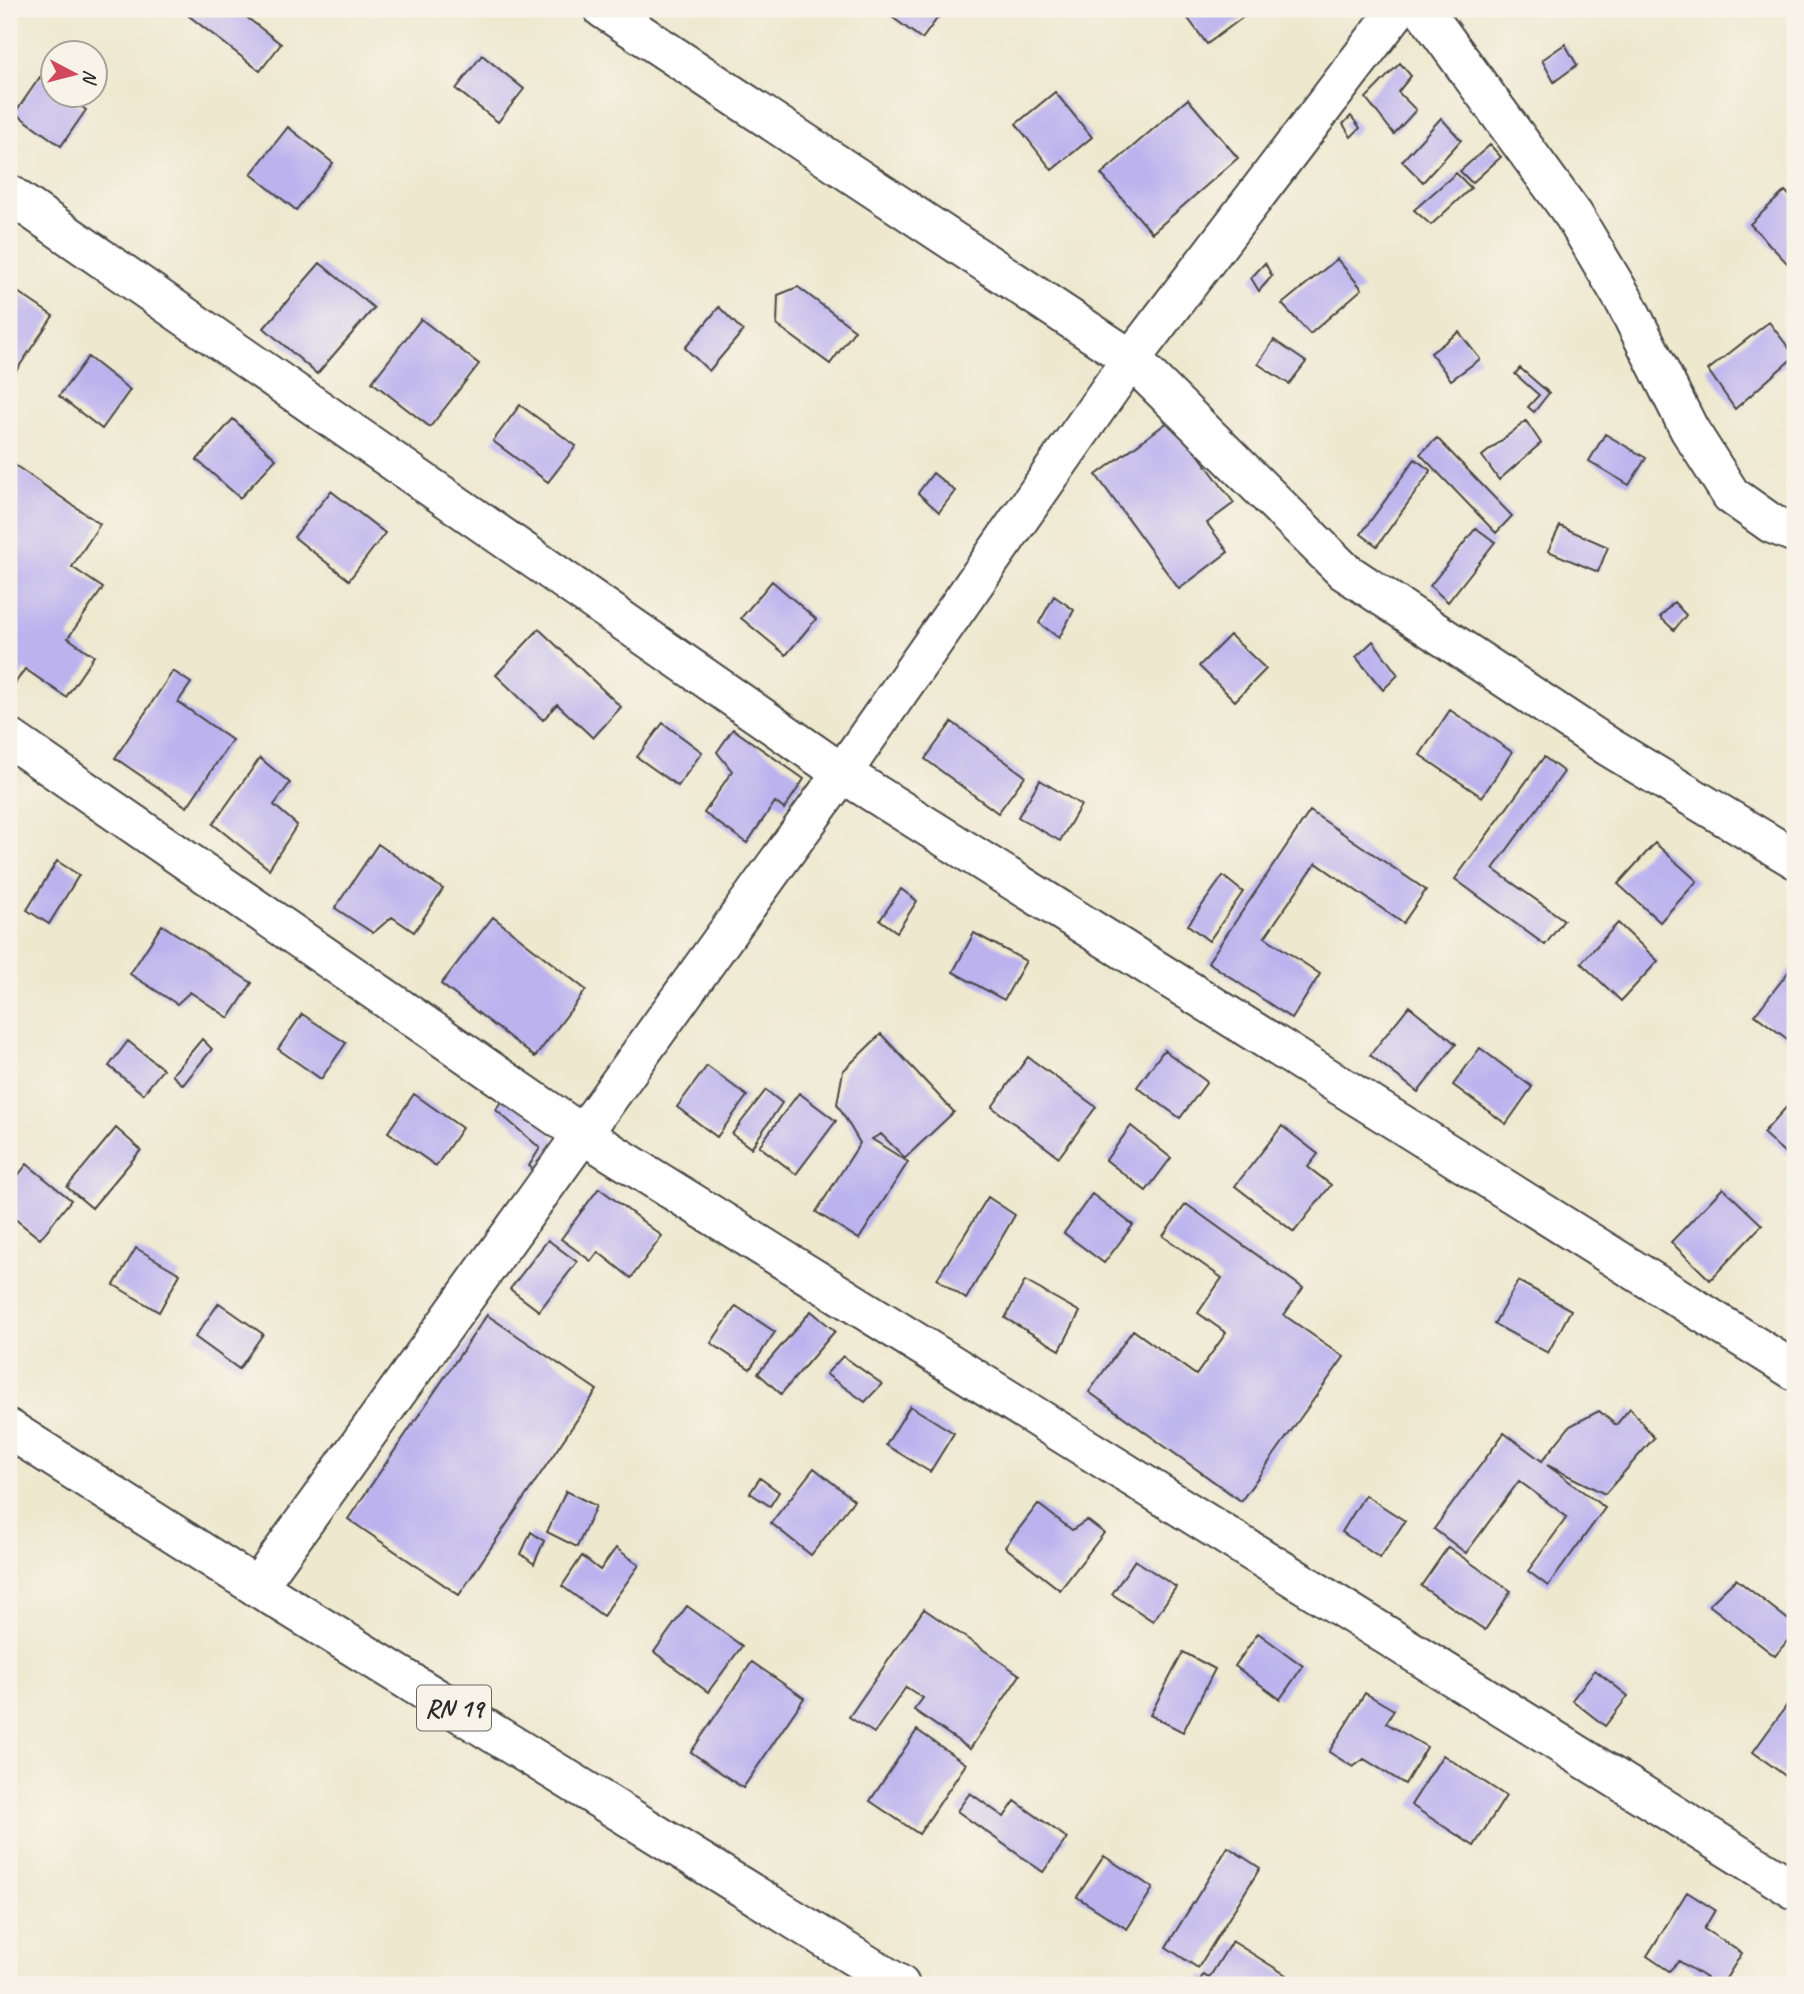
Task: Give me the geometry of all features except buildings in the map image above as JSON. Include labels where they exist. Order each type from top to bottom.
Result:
[{"type":"street","points":[[603,9],[1131,359],[1344,571],[1609,747],[1795,859]]},
{"type":"street","points":[[257,1587],[842,773],[1131,359],[1398,9]]},
{"type":"street","points":[[1423,9],[1574,216],[1625,302],[1689,429],[1731,495],[1772,524],[1795,533]]},
{"type":"street","points":[[9,194],[842,773],[1795,1371]]},
{"type":"street","points":[[9,738],[582,1134],[1795,1890]]},
{"type":"street","name":"RN 19","points":[[9,1429],[257,1587],[900,1985]]}]
